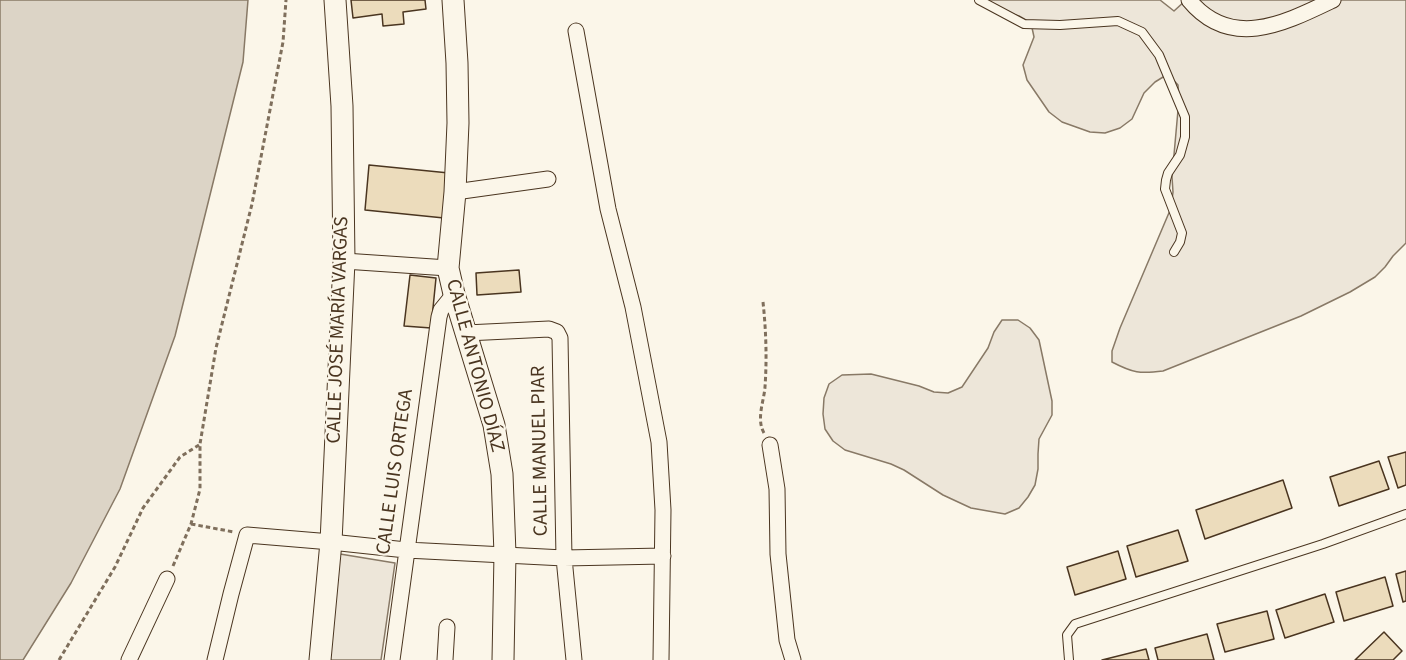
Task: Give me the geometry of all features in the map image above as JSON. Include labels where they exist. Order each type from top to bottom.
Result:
[{"type":"street","name":"CALLE JOSÉ MARÍA VARGAS","points":[[320,660],[331,542],[344,261],[342,106],[335,0]]},
{"type":"street","name":"CALLE ANTONIO DÍAZ","points":[[453,0],[458,63],[458,123],[448,268],[494,425],[502,474],[505,554],[503,660]]},
{"type":"street","points":[[1190,0],[1204,15],[1229,28],[1239,29],[1270,26],[1334,0]]},
{"type":"street","points":[[576,31],[608,209],[633,307],[659,442],[663,510],[661,660]]},
{"type":"street","points":[[455,192],[548,179]]},
{"type":"street","points":[[344,261],[448,268]]},
{"type":"street","name":"CALLE LUIS ORTEGA","points":[[392,660],[439,316],[454,294]]},
{"type":"street","name":"CALLE MANUEL PIAR","points":[[466,333],[549,329],[557,332],[560,338],[564,558],[574,660]]},
{"type":"street","points":[[770,445],[777,489],[777,554],[787,640],[793,660]]},
{"type":"street","points":[[215,660],[248,535],[406,550],[564,558],[663,556]]},
{"type":"street","points":[[129,660],[167,579]]},
{"type":"street","points":[[445,660],[447,627]]},
{"type":"lane","points":[[979,0],[1024,24],[1060,25],[1118,21],[1142,32],[1159,55],[1185,117],[1185,137],[1180,155],[1168,173],[1165,189],[1182,232],[1180,242],[1174,252]]},
{"type":"lane","points":[[1069,660],[1067,635],[1075,624],[1323,544],[1406,514]]},
{"type":"path","points":[[167,579],[191,524],[200,489],[200,444],[216,348],[252,204],[283,42],[286,0]]},
{"type":"path","points":[[763,302],[766,329],[765,387],[761,429],[770,445]]},
{"type":"path","points":[[59,660],[115,567],[143,508],[180,457],[200,444]]},
{"type":"path","points":[[191,524],[248,535]]},
{"type":"shaded area","points":[[0,0],[248,0],[243,62],[175,336],[120,489],[71,583],[23,660],[0,660]]},
{"type":"shaded area","points":[[985,0],[1160,0],[1174,11],[1186,0],[1406,0],[1406,243],[1375,277],[1301,316],[1163,371],[1137,372],[1112,362],[1112,351],[1120,328],[1171,208],[1178,85],[1168,74],[1155,82],[1144,93],[1132,119],[1120,128],[1105,133],[1090,132],[1062,122],[1049,112],[1027,80],[1023,65],[1034,37],[1031,23]]},
{"type":"shaded area","points":[[1002,320],[1018,320],[1030,328],[1039,340],[1052,401],[1052,415],[1039,439],[1035,485],[1019,508],[1005,514],[971,508],[943,495],[891,464],[845,450],[833,441],[825,429],[824,398],[829,384],[842,375],[871,374],[934,392],[948,393],[962,387],[988,348]]},
{"type":"shaded area","points":[[340,554],[395,563],[381,660],[329,660]]},
{"type":"building","points":[[351,0],[425,0],[426,9],[403,12],[404,24],[383,26],[382,14],[353,18]]},
{"type":"building","points":[[369,165],[449,173],[444,218],[365,210]]},
{"type":"building","points":[[519,270],[521,292],[477,295],[476,273]]},
{"type":"building","points":[[410,275],[436,278],[431,328],[404,326]]},
{"type":"building","points":[[1406,452],[1406,485],[1398,488],[1388,457]]},
{"type":"building","points":[[1379,461],[1389,489],[1339,506],[1330,477]]},
{"type":"building","points":[[1283,480],[1292,508],[1205,539],[1196,510]]},
{"type":"building","points":[[1178,530],[1188,561],[1136,577],[1127,546]]},
{"type":"building","points":[[1118,551],[1126,579],[1075,595],[1067,567]]},
{"type":"building","points":[[1406,571],[1406,601],[1403,602],[1396,574]]},
{"type":"building","points":[[1385,577],[1393,606],[1344,621],[1336,592]]},
{"type":"building","points":[[1325,594],[1334,622],[1285,638],[1276,610]]},
{"type":"building","points":[[1267,611],[1274,639],[1225,652],[1217,624]]},
{"type":"building","points":[[1384,632],[1402,651],[1393,660],[1355,660]]},
{"type":"building","points":[[1207,634],[1214,660],[1158,660],[1155,648]]},
{"type":"building","points":[[1146,649],[1149,660],[1102,660]]}]
